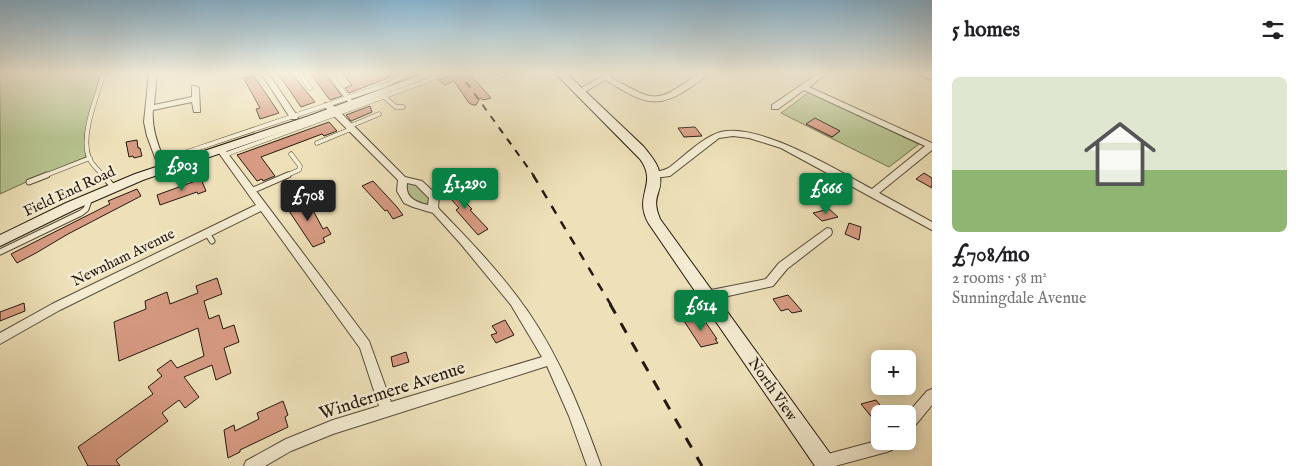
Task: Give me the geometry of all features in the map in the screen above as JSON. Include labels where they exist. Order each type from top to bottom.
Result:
[{"type":"street","points":[[152,95],[148,122],[151,136],[165,163]]},
{"type":"street","points":[[195,95],[197,110]]},
{"type":"street","points":[[279,95],[294,117]]},
{"type":"street","name":"Field End Road","points":[[0,241],[165,163],[222,152],[257,133],[332,110],[350,101],[373,95]]},
{"type":"street","points":[[584,95],[640,150],[650,163],[654,174],[667,174],[716,136],[733,133],[784,146],[932,226]]},
{"type":"street","points":[[638,95],[658,99],[671,95]]},
{"type":"street","points":[[775,107],[793,95]]},
{"type":"street","points":[[821,95],[932,146],[872,194]]},
{"type":"street","points":[[150,108],[195,99]]},
{"type":"street","points":[[332,110],[402,179],[418,183],[434,197],[433,207],[436,211],[504,286],[537,336],[550,360],[573,406],[594,466]]},
{"type":"street","points":[[222,152],[365,345],[387,409]]},
{"type":"street","name":"North View","points":[[654,174],[654,184],[649,197],[649,208],[654,221],[825,464]]},
{"type":"street","points":[[402,179],[402,192],[412,203],[417,207],[436,211]]},
{"type":"street","name":"Newnham Avenue","points":[[0,339],[56,307],[210,237],[262,206]]},
{"type":"street","points":[[706,296],[769,283],[783,266],[827,232]]},
{"type":"street","name":"Windermere Avenue","points":[[251,466],[286,446],[333,427],[550,360]]},
{"type":"street","points":[[916,414],[932,395]]},
{"type":"street","points":[[825,464],[871,450]]},
{"type":"lane","points":[[98,95],[90,121],[88,143],[90,158],[113,187]]},
{"type":"lane","points":[[345,95],[350,101]]},
{"type":"lane","points":[[222,152],[374,95]]},
{"type":"lane","points":[[381,95],[396,107],[403,107]]},
{"type":"lane","points":[[165,163],[257,133],[294,117],[332,110]]},
{"type":"lane","points":[[317,143],[379,114]]},
{"type":"lane","points":[[251,192],[299,170],[300,166],[291,154]]},
{"type":"lane","points":[[28,182],[90,158]]},
{"type":"lane","points":[[0,252],[80,213],[86,208],[90,198]]},
{"type":"green space","points":[[0,95],[95,95],[86,135],[86,157],[0,194]]},
{"type":"green space","points":[[806,95],[814,95],[919,144],[889,167],[781,113]]},
{"type":"green space","points":[[415,183],[432,198],[429,204],[418,206],[406,192],[406,185]]},
{"type":"building","points":[[253,95],[267,95],[279,113],[260,119],[256,109],[260,108]]},
{"type":"building","points":[[293,95],[309,95],[315,102],[301,107]]},
{"type":"building","points":[[326,95],[342,96],[330,100]]},
{"type":"building","points":[[463,95],[488,95],[491,98],[483,100],[480,98],[476,105],[469,103]]},
{"type":"building","points":[[370,106],[372,112],[351,121],[346,115]]},
{"type":"building","points":[[815,118],[840,131],[832,137],[806,124]]},
{"type":"building","points":[[329,122],[337,131],[324,136],[322,134],[261,157],[275,176],[263,181],[262,179],[257,181],[237,155]]},
{"type":"building","points":[[695,127],[702,136],[684,137],[678,128]]},
{"type":"building","points":[[137,140],[142,156],[129,157],[126,142]]},
{"type":"building","points":[[924,173],[932,178],[932,188],[916,179]]},
{"type":"building","points":[[201,179],[206,191],[198,194],[197,192],[160,205],[157,195]]},
{"type":"building","points":[[373,181],[403,215],[393,219],[387,210],[385,211],[362,186]]},
{"type":"building","points":[[452,184],[472,209],[470,210],[488,229],[478,235],[456,210],[459,208],[442,189]]},
{"type":"building","points":[[137,189],[141,196],[17,263],[11,254],[110,204],[108,201]]},
{"type":"building","points":[[300,199],[302,201],[307,199],[323,229],[327,227],[331,234],[323,238],[325,242],[313,247],[285,205]]},
{"type":"building","points":[[829,209],[838,217],[822,221],[813,213]]},
{"type":"building","points":[[849,223],[861,227],[859,240],[845,234]]},
{"type":"building","points":[[217,278],[222,294],[204,301],[209,319],[219,315],[223,329],[234,325],[239,342],[224,348],[231,373],[216,380],[212,365],[184,377],[199,397],[185,408],[179,400],[162,413],[168,421],[116,460],[120,466],[88,466],[78,447],[153,394],[148,387],[162,376],[157,370],[171,360],[177,368],[204,356],[198,328],[119,361],[114,322],[146,309],[145,301],[167,292],[170,304],[198,293],[196,286]]},
{"type":"building","points":[[788,295],[802,311],[792,313],[788,309],[781,311],[773,299]]},
{"type":"building","points":[[24,303],[25,311],[0,321],[0,312]]},
{"type":"building","points":[[702,317],[718,343],[701,347],[684,321]]},
{"type":"building","points":[[505,320],[514,335],[496,343],[491,335],[497,333],[492,326]]},
{"type":"building","points":[[406,352],[409,362],[393,367],[391,357]]},
{"type":"building","points":[[876,400],[880,405],[871,405],[871,416],[861,404]]},
{"type":"building","points":[[283,401],[288,415],[285,417],[288,427],[240,450],[240,452],[228,458],[224,430],[234,425],[235,431],[259,419],[257,413]]},
{"type":"railway","points":[[475,95],[534,176]]},
{"type":"railway","points":[[533,175],[611,305]]},
{"type":"railway","points":[[610,304],[702,466]]}]
